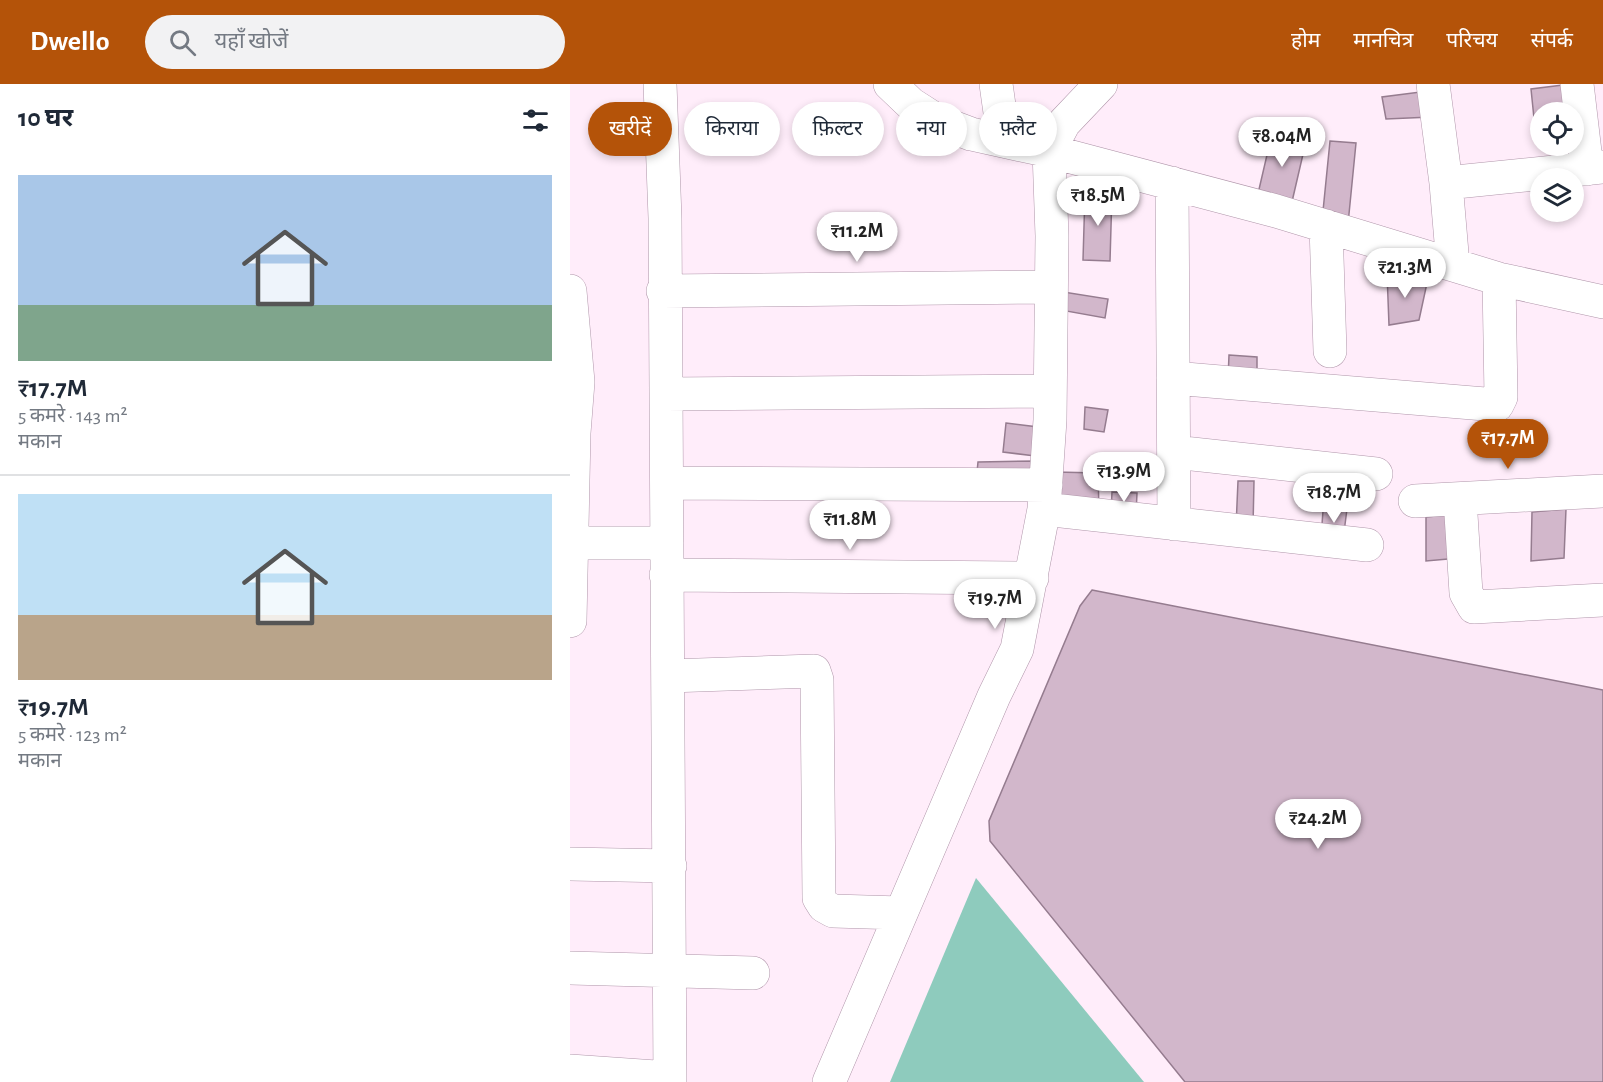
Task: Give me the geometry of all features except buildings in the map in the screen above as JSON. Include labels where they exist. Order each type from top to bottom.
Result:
[{"type":"street","points":[[570,1071],[670,1080],[669,676],[663,291],[665,218],[660,84]]},
{"type":"street","points":[[890,84],[911,104],[939,122],[979,136]]},
{"type":"street","points":[[996,84],[999,102]]},
{"type":"street","points":[[1057,136],[1064,123],[1101,84]]},
{"type":"street","points":[[1446,183],[1595,168],[1577,84]]},
{"type":"street","points":[[1441,85],[1453,265]]},
{"type":"street","points":[[1057,153],[1326,226],[1500,279],[1603,302]]},
{"type":"street","points":[[829,1082],[994,696],[1017,649],[1032,578],[1045,497],[1050,391],[1049,156]]},
{"type":"street","points":[[1172,183],[1174,524]]},
{"type":"street","points":[[1326,226],[1330,351]]},
{"type":"street","points":[[1173,378],[1497,405],[1501,397],[1500,279]]},
{"type":"street","points":[[663,291],[1051,287]]},
{"type":"street","points":[[570,291],[578,382],[570,621]]},
{"type":"street","points":[[666,394],[1050,391]]},
{"type":"street","points":[[1174,453],[1376,474]]},
{"type":"street","points":[[667,483],[1045,497],[1174,524],[1367,545]]},
{"type":"street","points":[[1415,501],[1603,491]]},
{"type":"street","points":[[1460,499],[1466,592],[1474,606],[1603,600]]},
{"type":"street","points":[[571,543],[667,543]]},
{"type":"street","points":[[666,575],[1032,578]]},
{"type":"street","points":[[669,676],[814,671],[817,680],[819,898],[824,906],[833,911],[901,913]]},
{"type":"street","points":[[570,864],[670,866]]},
{"type":"street","points":[[570,968],[753,973]]},
{"type":"shaded area","points":[[976,878],[1144,1082],[890,1082]]}]
